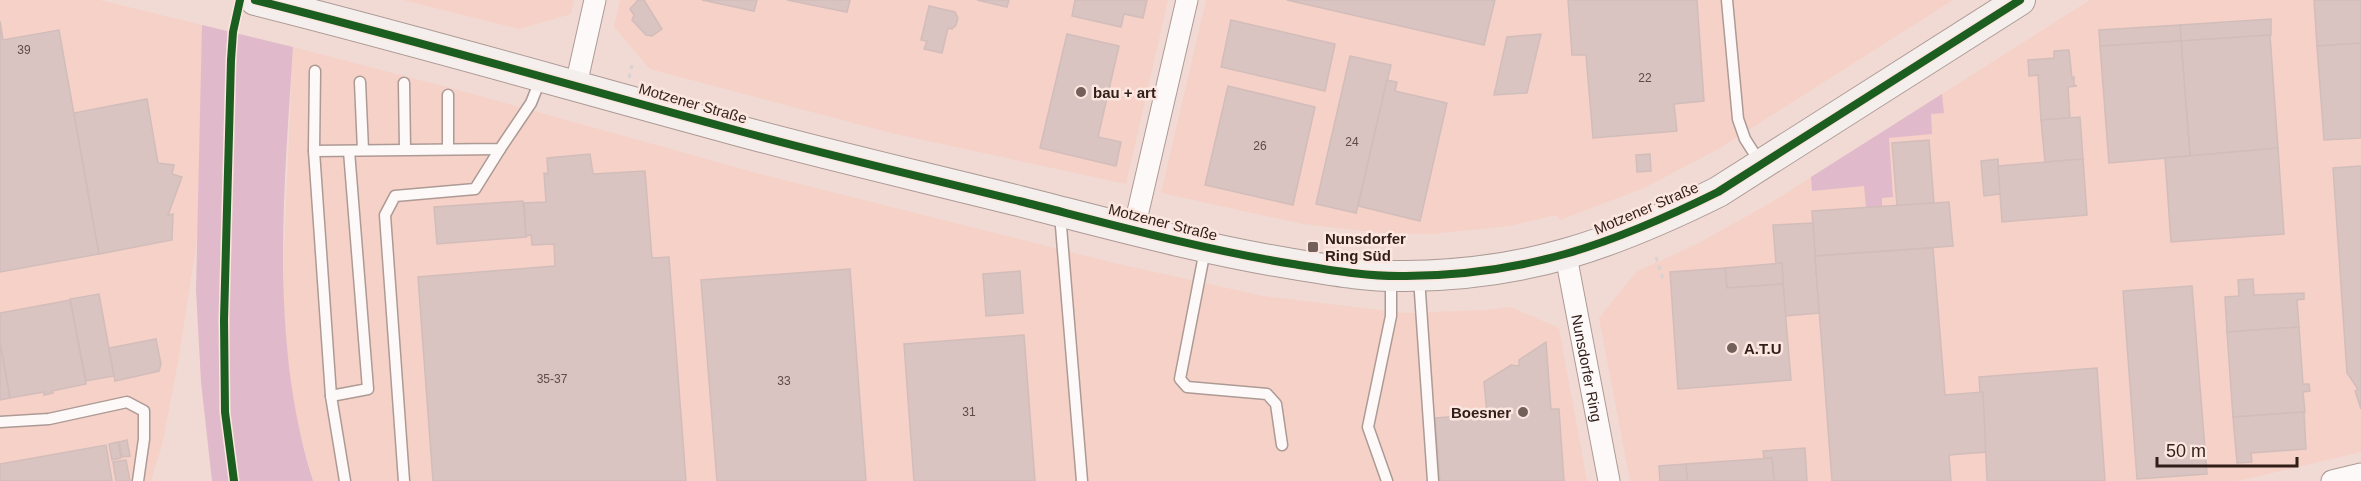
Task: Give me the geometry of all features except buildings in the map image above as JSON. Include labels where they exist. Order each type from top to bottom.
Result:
[{"type":"street","name":"Motzener Straße","points":[[255,0],[332,14],[745,133],[1134,230],[1309,267],[1405,276],[1489,271],[1566,256],[1667,217],[1718,192],[2020,0]]},
{"type":"street","points":[[576,85],[595,0]]},
{"type":"street","name":"Motzener Straße","points":[[1134,230],[1187,0]]},
{"type":"street","name":"Nunsdorfer Ring","points":[[1566,256],[1609,481]]},
{"type":"street","points":[[2332,481],[2361,474]]},
{"type":"lane","points":[[1727,0],[1738,119],[1744,139],[1761,164]]},
{"type":"lane","points":[[315,71],[314,151],[331,396],[345,481]]},
{"type":"lane","points":[[404,481],[385,214],[395,196],[476,189],[531,103],[542,75]]},
{"type":"lane","points":[[360,82],[363,150]]},
{"type":"lane","points":[[404,83],[405,149]]},
{"type":"lane","points":[[448,95],[448,148]]},
{"type":"lane","points":[[314,151],[500,149]]},
{"type":"lane","points":[[331,396],[368,388],[349,151]]},
{"type":"lane","points":[[1059,211],[1082,481]]},
{"type":"lane","points":[[1206,247],[1180,379],[1188,387],[1267,394],[1276,404],[1282,445]]},
{"type":"lane","points":[[1387,481],[1368,428],[1391,316],[1405,276]]},
{"type":"lane","points":[[1405,276],[1433,481]]},
{"type":"lane","points":[[0,422],[49,420],[127,402],[144,411],[144,439],[138,481]]},
{"type":"path","points":[[1656,257],[1664,282]]},
{"type":"shaded area","points":[[0,0],[100,0],[202,25],[200,221],[178,362],[162,445],[151,481],[0,481]]},
{"type":"shaded area","points":[[403,0],[574,0],[571,14],[519,29]]},
{"type":"shaded area","points":[[620,0],[1168,0],[1126,184],[891,133],[650,69],[614,27]]},
{"type":"shaded area","points":[[1206,0],[1953,0],[1720,148],[1644,188],[1560,220],[1556,215],[1509,226],[1431,234],[1382,233],[1303,224],[1161,193]]},
{"type":"shaded area","points":[[2090,0],[2361,0],[2361,452],[2238,481],[1630,481],[1599,318],[1636,272],[1699,243],[1772,202]]},
{"type":"shaded area","points":[[202,25],[293,47],[284,211],[285,320],[290,374],[299,428],[313,481],[212,481],[201,382],[196,290]]},
{"type":"shaded area","points":[[293,47],[473,94],[760,174],[1114,263],[1263,296],[1403,313],[1510,307],[1559,328],[1587,481],[313,481],[294,409],[284,325],[284,248]]},
{"type":"shaded area","points":[[1942,94],[1944,113],[1931,114],[1932,134],[1889,138],[1893,197],[1882,198],[1882,206],[1866,208],[1864,186],[1812,191],[1811,177]]},
{"type":"cycle path","points":[[234,481],[225,412],[224,320],[231,60],[233,32],[240,0]]},
{"type":"cycle path","points":[[255,0],[768,139],[1155,236],[1293,264],[1349,273],[1392,276],[1449,274],[1529,263],[1604,242],[1679,211],[1718,192],[2020,0]]},
{"type":"place","name":"bau + art","points":[[1081,92]]},
{"type":"place","name":"Nunsdorfer Ring Süd","points":[[1313,247]]},
{"type":"place","name":"A.T.U","points":[[1732,348]]},
{"type":"place","name":"Boesner","points":[[1523,412]]}]
